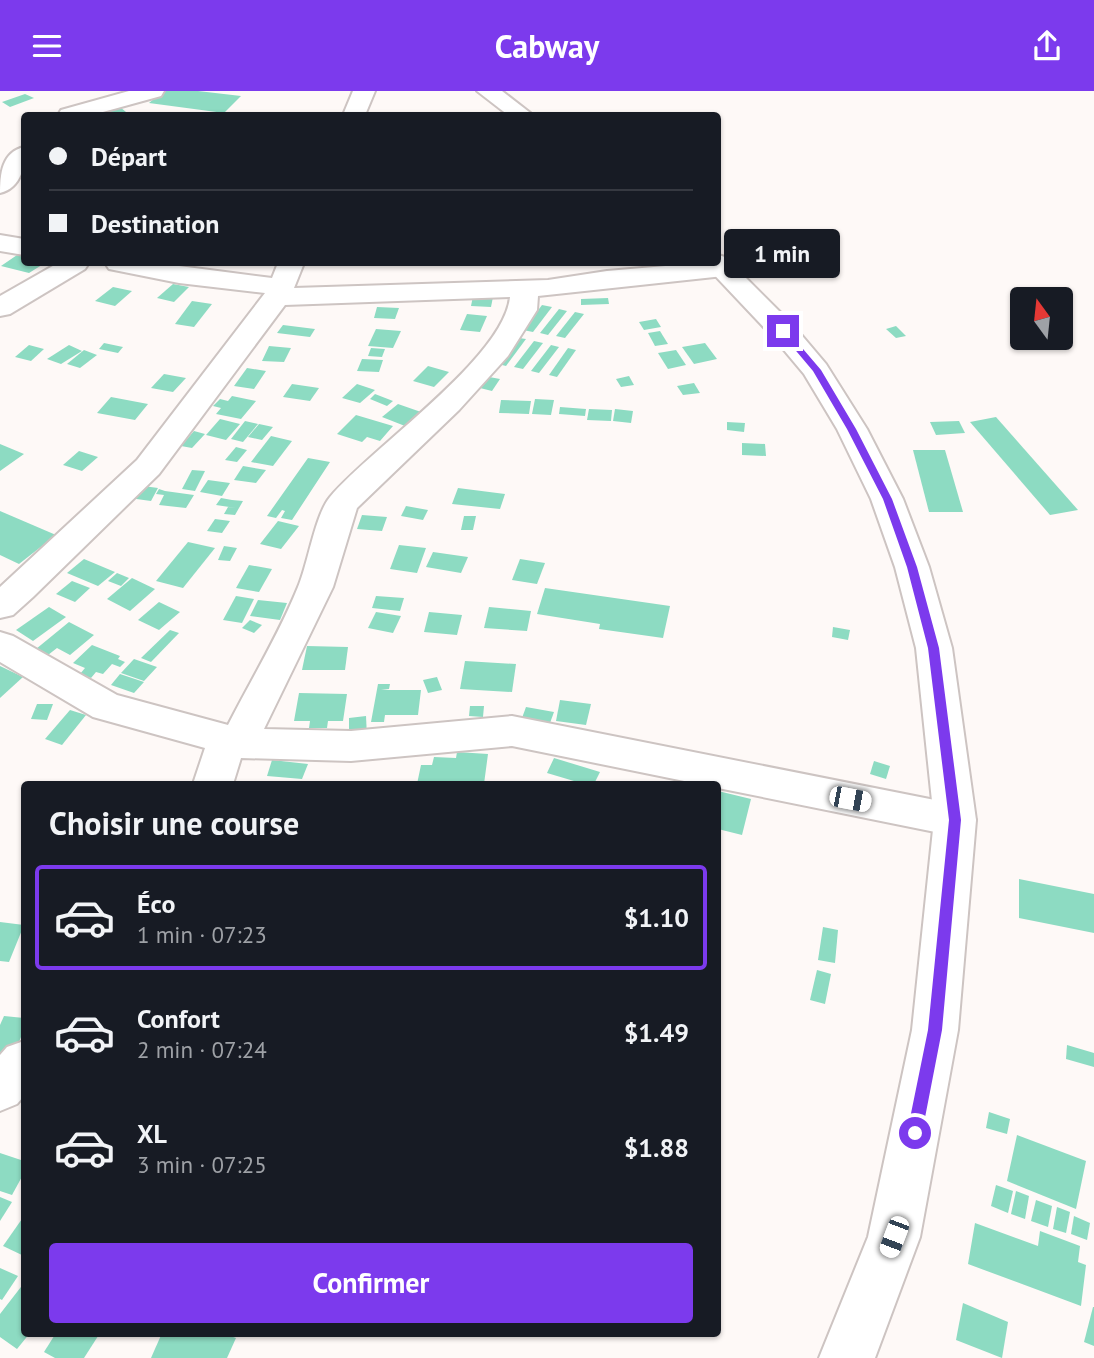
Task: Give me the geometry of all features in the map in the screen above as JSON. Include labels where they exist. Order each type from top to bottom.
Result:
[{"type":"main road","points":[[80,112],[153,91]]},
{"type":"main road","points":[[355,112],[364,91]]},
{"type":"main road","points":[[488,91],[518,112]]},
{"type":"main road","points":[[0,186],[20,141]]},
{"type":"main road","points":[[0,243],[21,246]]},
{"type":"main road","points":[[0,308],[71,266]]},
{"type":"main road","points":[[133,266],[179,275],[283,282],[525,288],[720,266],[816,370],[852,429],[887,499],[912,567],[934,648],[955,820],[935,1030],[894,1237],[847,1358]]},
{"type":"main road","points":[[0,606],[148,467],[283,282]]},
{"type":"main road","points":[[214,781],[232,741],[316,587],[342,504],[448,404],[498,350],[523,310],[525,288]]},
{"type":"main road","points":[[0,645],[106,707],[232,741],[351,746],[512,730],[955,820]]},
{"type":"main road","points":[[0,1088],[21,1066]]},
{"type":"building","points":[[163,91],[198,91],[241,96],[225,112],[149,103]]},
{"type":"building","points":[[25,94],[34,98],[10,107],[2,102]]},
{"type":"building","points":[[120,107],[126,112],[101,112]]},
{"type":"building","points":[[20,253],[21,266],[40,266],[29,273],[1,266]]},
{"type":"building","points":[[173,284],[189,287],[174,302],[157,298]]},
{"type":"building","points":[[113,287],[132,291],[115,306],[95,301]]},
{"type":"building","points":[[473,296],[493,297],[491,307],[471,306]]},
{"type":"building","points":[[608,298],[609,304],[581,305],[581,299]]},
{"type":"building","points":[[192,301],[212,304],[194,327],[175,324]]},
{"type":"building","points":[[542,305],[552,307],[533,332],[523,330]]},
{"type":"building","points":[[377,307],[399,308],[395,319],[374,318]]},
{"type":"building","points":[[559,309],[567,311],[548,335],[540,333]]},
{"type":"building","points":[[575,312],[584,314],[565,338],[556,336]]},
{"type":"building","points":[[467,314],[487,316],[480,332],[460,330]]},
{"type":"building","points":[[656,319],[661,327],[644,330],[639,322]]},
{"type":"building","points":[[283,325],[315,329],[310,337],[277,333]]},
{"type":"building","points":[[896,326],[906,336],[896,338],[886,329]]},
{"type":"building","points":[[376,329],[401,331],[393,348],[368,346]]},
{"type":"building","points":[[660,331],[668,344],[655,346],[648,333]]},
{"type":"building","points":[[519,338],[526,339],[506,366],[498,364]]},
{"type":"building","points":[[534,341],[543,343],[523,369],[514,367]]},
{"type":"building","points":[[104,343],[123,347],[118,353],[99,349]]},
{"type":"building","points":[[705,343],[717,359],[694,364],[682,347]]},
{"type":"building","points":[[29,345],[44,349],[31,361],[15,357]]},
{"type":"building","points":[[69,345],[82,351],[61,364],[47,359]]},
{"type":"building","points":[[551,345],[559,347],[539,373],[531,371]]},
{"type":"building","points":[[269,346],[291,348],[284,362],[262,361]]},
{"type":"building","points":[[371,348],[385,349],[382,357],[368,356]]},
{"type":"building","points":[[568,348],[576,350],[557,377],[549,375]]},
{"type":"building","points":[[84,350],[97,355],[80,368],[67,364]]},
{"type":"building","points":[[676,350],[686,365],[668,369],[658,353]]},
{"type":"building","points":[[362,359],[383,360],[379,372],[357,371]]},
{"type":"building","points":[[428,366],[449,372],[434,387],[413,381]]},
{"type":"building","points":[[247,368],[266,371],[254,389],[234,386]]},
{"type":"building","points":[[164,374],[186,378],[173,392],[151,388]]},
{"type":"building","points":[[484,376],[500,379],[492,391],[476,387]]},
{"type":"building","points":[[629,376],[634,385],[621,387],[616,379]]},
{"type":"building","points":[[694,383],[700,393],[683,395],[677,386]]},
{"type":"building","points":[[292,384],[319,388],[310,401],[283,397]]},
{"type":"building","points":[[357,384],[375,390],[360,403],[342,398]]},
{"type":"building","points":[[375,394],[393,401],[387,406],[370,399]]},
{"type":"building","points":[[232,396],[256,401],[241,419],[216,414],[221,408],[213,406],[220,399],[228,401]]},
{"type":"building","points":[[111,397],[148,404],[135,420],[97,413]]},
{"type":"building","points":[[535,399],[554,400],[551,415],[532,414]]},
{"type":"building","points":[[501,400],[531,401],[529,414],[499,413]]},
{"type":"building","points":[[398,404],[421,412],[405,426],[382,417]]},
{"type":"building","points":[[560,407],[586,409],[585,416],[559,414]]},
{"type":"building","points":[[589,409],[612,410],[611,421],[587,420]]},
{"type":"building","points":[[615,409],[633,411],[631,423],[613,421]]},
{"type":"building","points":[[356,415],[393,426],[380,441],[367,437],[362,442],[337,434]]},
{"type":"building","points":[[996,417],[1078,510],[1050,515],[970,422]]},
{"type":"building","points":[[220,419],[240,424],[226,440],[206,435]]},
{"type":"building","points":[[245,421],[258,424],[243,442],[231,439]]},
{"type":"building","points":[[959,421],[965,433],[936,435],[930,422]]},
{"type":"building","points":[[727,422],[745,423],[744,432],[727,430]]},
{"type":"building","points":[[259,424],[273,427],[262,440],[248,437]]},
{"type":"building","points":[[194,431],[205,434],[192,448],[181,446]]},
{"type":"building","points":[[271,436],[292,441],[273,466],[251,462]]},
{"type":"building","points":[[742,443],[765,444],[766,456],[742,455]]},
{"type":"building","points":[[0,444],[24,454],[0,471]]},
{"type":"building","points":[[236,447],[247,450],[237,462],[225,460]]},
{"type":"building","points":[[913,450],[945,450],[963,512],[929,512]]},
{"type":"building","points":[[79,451],[98,457],[82,471],[63,465]]},
{"type":"building","points":[[308,458],[330,462],[292,520],[281,518],[285,511],[282,510],[276,518],[267,516]]},
{"type":"building","points":[[243,466],[266,470],[256,483],[234,480]]},
{"type":"building","points":[[192,470],[205,471],[195,491],[182,489]]},
{"type":"building","points":[[208,480],[230,483],[222,496],[200,492]]},
{"type":"building","points":[[136,485],[158,488],[151,501],[129,498]]},
{"type":"building","points":[[458,488],[505,494],[500,509],[452,504]]},
{"type":"building","points":[[159,489],[194,495],[186,508],[159,505],[164,495],[156,494]]},
{"type":"building","points":[[221,498],[243,501],[235,515],[224,514],[228,507],[236,508],[216,505]]},
{"type":"building","points":[[406,506],[428,510],[423,520],[401,516]]},
{"type":"building","points":[[0,511],[56,535],[19,564],[0,555]]},
{"type":"building","points":[[362,515],[387,517],[382,531],[357,529]]},
{"type":"building","points":[[464,516],[476,516],[473,530],[461,530]]},
{"type":"building","points":[[215,519],[230,521],[222,533],[207,531]]},
{"type":"building","points":[[278,521],[299,526],[281,549],[260,544]]},
{"type":"building","points":[[188,542],[215,548],[183,588],[156,581]]},
{"type":"building","points":[[399,545],[426,548],[417,573],[390,569]]},
{"type":"building","points":[[224,546],[237,548],[230,561],[218,560]]},
{"type":"building","points":[[433,552],[468,557],[461,573],[426,567]]},
{"type":"building","points":[[84,559],[115,572],[98,586],[67,573]]},
{"type":"building","points":[[520,559],[545,563],[537,584],[512,580]]},
{"type":"building","points":[[249,565],[272,569],[259,592],[236,588]]},
{"type":"building","points":[[117,573],[129,578],[121,586],[108,581]]},
{"type":"building","points":[[132,578],[155,589],[130,611],[107,599]]},
{"type":"building","points":[[72,581],[90,588],[75,602],[56,594]]},
{"type":"building","points":[[545,588],[670,606],[663,638],[599,629],[600,624],[537,614]]},
{"type":"building","points":[[236,596],[254,599],[242,623],[223,620]]},
{"type":"building","points":[[376,596],[404,598],[400,611],[372,608]]},
{"type":"building","points":[[258,600],[287,603],[280,620],[250,616]]},
{"type":"building","points":[[159,602],[180,612],[159,630],[138,620]]},
{"type":"building","points":[[49,607],[66,617],[33,641],[16,630]]},
{"type":"building","points":[[489,607],[531,611],[527,631],[484,628]]},
{"type":"building","points":[[376,612],[401,616],[393,633],[368,628]]},
{"type":"building","points":[[429,612],[462,615],[457,635],[424,632]]},
{"type":"building","points":[[250,620],[262,625],[254,633],[242,628]]},
{"type":"building","points":[[69,622],[94,635],[70,655],[57,648],[48,655],[36,649]]},
{"type":"building","points":[[833,627],[850,630],[848,640],[832,637]]},
{"type":"building","points":[[170,630],[179,633],[151,662],[141,658]]},
{"type":"building","points":[[92,645],[120,656],[118,659],[125,662],[120,667],[112,664],[103,674],[96,672],[91,678],[80,674],[85,668],[73,663]]},
{"type":"building","points":[[307,646],[348,647],[345,670],[302,670]]},
{"type":"building","points":[[134,659],[157,667],[144,681],[121,673]]},
{"type":"building","points":[[465,661],[516,664],[512,692],[460,689]]},
{"type":"building","points":[[0,666],[23,677],[0,698]]},
{"type":"building","points":[[120,674],[144,682],[134,693],[111,685]]},
{"type":"building","points":[[437,677],[442,690],[428,693],[423,680]]},
{"type":"building","points":[[378,684],[390,684],[389,689],[381,690],[421,690],[418,715],[385,715],[384,722],[371,722]]},
{"type":"building","points":[[299,693],[347,694],[343,721],[328,721],[327,728],[309,728],[310,721],[294,721]]},
{"type":"building","points":[[560,700],[591,704],[586,725],[556,721]]},
{"type":"building","points":[[37,704],[53,704],[47,720],[31,719]]},
{"type":"building","points":[[470,706],[484,706],[483,717],[469,716]]},
{"type":"building","points":[[526,707],[554,712],[550,723],[522,718]]},
{"type":"building","points":[[70,710],[86,715],[62,745],[45,739]]},
{"type":"building","points":[[366,716],[367,737],[349,738],[349,718]]},
{"type":"building","points":[[457,752],[488,754],[484,781],[418,781],[421,765],[432,765],[434,757],[456,758]]},
{"type":"building","points":[[554,758],[600,772],[596,781],[574,781],[547,773]]},
{"type":"building","points":[[272,760],[308,764],[302,779],[267,776]]},
{"type":"building","points":[[874,761],[890,766],[886,779],[870,774]]},
{"type":"building","points":[[721,792],[751,799],[742,835],[721,830]]},
{"type":"building","points":[[1019,879],[1094,894],[1094,933],[1019,918]]},
{"type":"building","points":[[0,922],[21,925],[21,932],[9,962],[0,961]]},
{"type":"building","points":[[823,927],[838,930],[835,963],[818,960]]},
{"type":"building","points":[[817,970],[831,974],[825,1004],[810,1000]]},
{"type":"building","points":[[4,1016],[21,1018],[21,1037],[10,1063],[0,1062],[0,1025]]},
{"type":"building","points":[[1067,1045],[1094,1053],[1094,1067],[1066,1059]]},
{"type":"building","points":[[989,1112],[1010,1119],[1007,1134],[986,1128]]},
{"type":"building","points":[[1017,1135],[1086,1161],[1076,1209],[1007,1181]]},
{"type":"building","points":[[0,1153],[21,1160],[21,1178],[12,1195],[0,1191]]},
{"type":"building","points":[[996,1185],[1013,1191],[1008,1213],[991,1206]]},
{"type":"building","points":[[1016,1191],[1029,1196],[1025,1219],[1011,1214]]},
{"type":"building","points":[[0,1197],[12,1202],[0,1221]]},
{"type":"building","points":[[1036,1200],[1052,1206],[1048,1227],[1031,1221]]},
{"type":"building","points":[[1057,1207],[1070,1212],[1066,1233],[1053,1229]]},
{"type":"building","points":[[1074,1216],[1090,1223],[1087,1240],[1071,1234]]},
{"type":"building","points":[[21,1220],[21,1255],[3,1246]]},
{"type":"building","points":[[975,1223],[1038,1246],[1040,1231],[1080,1246],[1078,1262],[1086,1265],[1081,1306],[968,1264]]},
{"type":"building","points":[[0,1268],[18,1276],[2,1300],[0,1299]]},
{"type":"building","points":[[21,1287],[21,1337],[27,1337],[17,1349],[0,1337],[0,1314]]},
{"type":"building","points":[[963,1303],[1008,1322],[1002,1358],[956,1340]]},
{"type":"building","points":[[1094,1307],[1094,1346],[1084,1342]]},
{"type":"building","points":[[53,1337],[97,1337],[84,1358],[55,1358],[44,1352]]},
{"type":"building","points":[[160,1337],[236,1338],[227,1358],[151,1358]]},
{"type":"route","points":[[783,331],[816,370],[852,429],[887,499],[912,567],[934,648],[955,820],[935,1030],[915,1133]]}]
